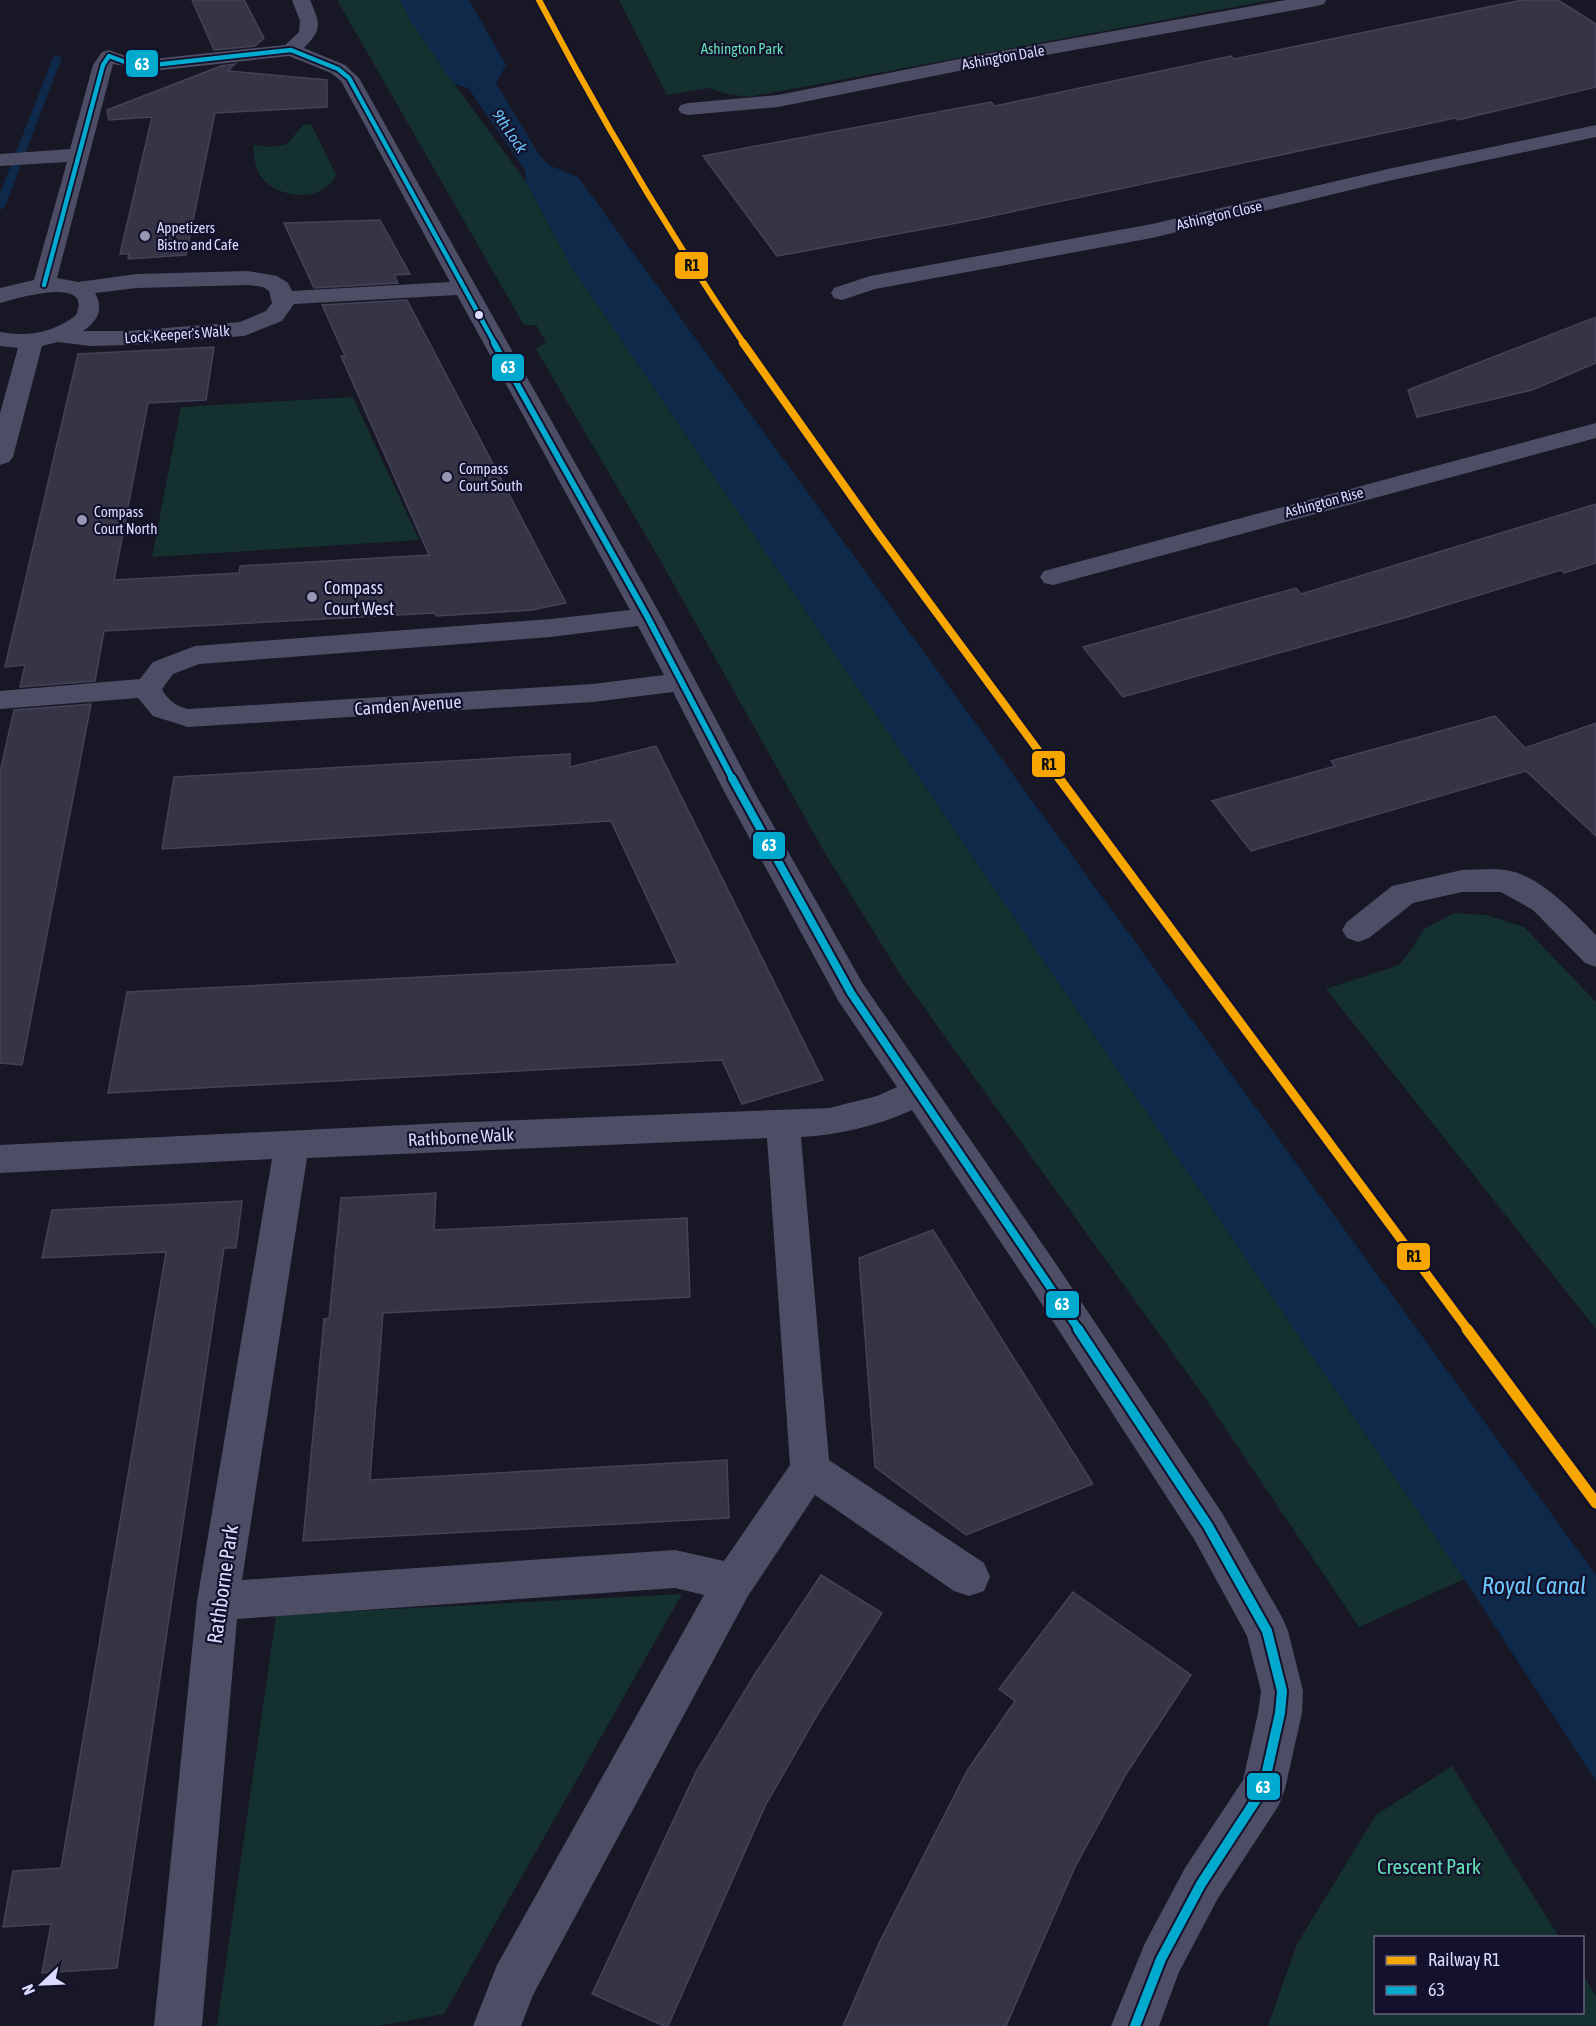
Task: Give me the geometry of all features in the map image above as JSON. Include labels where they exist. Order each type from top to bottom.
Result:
[{"type":"street","points":[[291,50],[308,33],[309,21],[301,0]]},
{"type":"street","name":"Ashington Dale","points":[[688,109],[778,101],[974,62],[1317,0]]},
{"type":"street","points":[[44,285],[103,65],[109,56],[125,62],[153,65],[291,50],[330,65],[349,78],[647,616],[850,993],[1043,1275],[1208,1526],[1267,1631],[1282,1692],[1280,1713],[1263,1789],[1201,1884],[1161,1959],[1135,2026]]},
{"type":"street","name":"Ashington Close","points":[[842,293],[870,283],[1152,231],[1388,175],[1596,131]]},
{"type":"street","points":[[0,160],[78,155]]},
{"type":"street","points":[[0,296],[26,286],[44,285],[76,290],[137,281],[248,278],[268,281],[280,288],[282,298],[464,288]]},
{"type":"street","points":[[0,339],[32,341],[72,329],[83,321],[89,312],[89,303],[85,295],[76,290]]},
{"type":"street","name":"Lock-Keeper's Walk","points":[[57,335],[90,339],[129,338],[244,329],[274,316],[284,303],[282,298]]},
{"type":"street","points":[[0,457],[32,341]]},
{"type":"street","name":"Ashington Rise","points":[[1053,577],[1596,430]]},
{"type":"street","points":[[0,700],[148,688],[163,668],[195,655],[550,628],[647,616]]},
{"type":"street","name":"Camden Avenue","points":[[148,688],[151,698],[159,707],[172,715],[188,718],[593,693],[681,682]]},
{"type":"street","points":[[1358,930],[1404,894],[1462,881],[1506,881],[1544,902],[1596,955]]},
{"type":"street","name":"Rathborne Walk","points":[[0,1159],[829,1122],[884,1108],[918,1093]]},
{"type":"street","points":[[497,2026],[514,1982],[733,1582],[810,1469],[783,1123]]},
{"type":"street","name":"Rathborne Park","points":[[178,2026],[218,1601],[291,1145]]},
{"type":"street","points":[[810,1469],[969,1576]]},
{"type":"street","points":[[218,1601],[675,1569],[733,1582]]},
{"type":"green space","points":[[337,0],[403,0],[437,60],[526,182],[571,266],[1464,1579],[1359,1627],[1203,1395],[900,974],[825,853],[659,558],[536,349],[546,342],[536,325],[524,325]]},
{"type":"green space","name":"Ashington Park","points":[[619,0],[1271,0],[748,97],[709,88],[667,95]]},
{"type":"green space","points":[[311,124],[336,175],[328,186],[312,194],[293,194],[276,189],[262,178],[255,162],[253,145],[270,147],[287,144],[303,125]]},
{"type":"green space","points":[[353,397],[419,540],[152,557],[181,407]]},
{"type":"green space","points":[[1454,913],[1486,915],[1524,927],[1596,1002],[1596,1329],[1326,989],[1399,965],[1424,929]]},
{"type":"green space","points":[[682,1594],[444,2014],[376,2026],[217,2026],[276,1615]]},
{"type":"green space","name":"Crescent Park","points":[[1452,1766],[1558,1936],[1374,1936],[1374,2014],[1584,2014],[1584,1977],[1596,1996],[1596,2026],[1268,2026],[1297,1944],[1376,1815]]},
{"type":"water","name":"Royal Canal","points":[[400,0],[469,0],[506,65],[496,83],[538,153],[549,165],[578,177],[1596,1575],[1596,1781],[1464,1579],[571,266],[526,182],[525,170],[469,89],[453,83],[410,20]]},
{"type":"building","points":[[192,0],[244,0],[264,38],[255,46],[214,50]]},
{"type":"building","points":[[1522,0],[1558,0],[1596,24],[1596,87],[1458,120],[1455,118],[968,221],[777,256],[703,156],[991,102],[995,106],[1231,56],[1234,59]]},
{"type":"building","points":[[235,64],[228,71],[327,80],[327,107],[215,113],[186,255],[128,259],[129,254],[120,254],[152,117],[109,120],[107,110],[221,66]]},
{"type":"building","points":[[380,220],[410,274],[394,275],[398,283],[314,288],[284,223]]},
{"type":"building","points":[[407,300],[566,603],[532,610],[436,616],[435,613],[104,631],[95,681],[20,687],[25,665],[5,667],[78,354],[214,347],[206,400],[148,403],[114,580],[239,573],[240,566],[429,555],[341,356],[345,356],[322,305]]},
{"type":"building","points":[[1596,317],[1596,363],[1532,390],[1417,417],[1408,390]]},
{"type":"building","points":[[1596,504],[1596,563],[1564,573],[1561,570],[1407,617],[1123,697],[1083,647],[1296,588],[1301,594]]},
{"type":"building","points":[[91,704],[22,1065],[0,1063],[0,772],[14,710]]},
{"type":"building","points":[[1495,716],[1525,748],[1596,723],[1596,836],[1526,771],[1251,851],[1212,801],[1335,766],[1331,761]]},
{"type":"building","points":[[656,746],[823,1080],[742,1104],[722,1060],[108,1093],[127,992],[678,964],[611,821],[162,849],[174,777],[570,754],[570,767]]},
{"type":"building","points":[[436,1193],[434,1230],[687,1218],[690,1297],[383,1313],[370,1480],[727,1460],[729,1518],[303,1541],[324,1319],[329,1318],[341,1198]]},
{"type":"building","points":[[242,1201],[236,1248],[224,1248],[117,1968],[42,1973],[51,1924],[3,1927],[13,1871],[61,1868],[166,1252],[42,1258],[52,1210]]},
{"type":"building","points":[[933,1230],[1093,1484],[966,1535],[875,1467],[859,1258]]},
{"type":"building","points":[[821,1575],[882,1613],[819,1712],[765,1806],[668,2026],[664,2026],[592,1994],[697,1770],[755,1674]]},
{"type":"building","points":[[1073,1592],[1191,1675],[1126,1774],[1075,1867],[1006,2026],[843,2026],[879,1943],[967,1771],[1015,1701],[999,1689]]},
{"type":"waterway","points":[[0,207],[57,57]]},
{"type":"rail line","name":"R1","points":[[539,0],[640,184],[696,273],[815,446],[1596,1503]]},
{"type":"transit line","name":"63","points":[[44,285],[103,65],[109,56],[125,62],[153,65],[291,50],[338,69],[349,78],[647,616],[741,795],[851,993],[1043,1275],[1208,1526],[1267,1631],[1282,1691],[1280,1713],[1263,1789],[1201,1884],[1161,1959],[1135,2026]]},
{"type":"place","name":"Appetizers Bistro and Cafe","points":[[145,236]]},
{"type":"place","name":"Compass Court South","points":[[447,477]]},
{"type":"place","name":"Compass Court North","points":[[82,520]]},
{"type":"place","name":"Compass Court West","points":[[312,597]]},
{"type":"water label","name":"9th Lock","points":[[510,131]]}]
